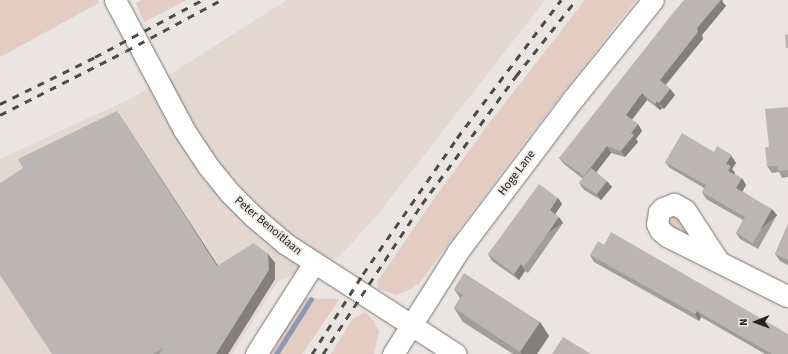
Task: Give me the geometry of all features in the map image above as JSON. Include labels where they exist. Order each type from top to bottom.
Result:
[{"type":"street","name":"Peter Benoitlaan","points":[[115,0],[184,130],[208,166],[229,192],[254,217],[286,244],[456,354]]},
{"type":"street","name":"Hoge Lane","points":[[393,354],[458,251],[573,99],[653,0]]},
{"type":"street","points":[[719,262],[788,296]]},
{"type":"street","points":[[256,354],[314,263]]},
{"type":"shaded area","points":[[0,0],[98,0],[99,3],[0,57]]},
{"type":"shaded area","points":[[141,0],[187,0],[144,22],[136,3]]},
{"type":"shaded area","points":[[287,0],[545,0],[379,213],[340,256],[278,281],[232,354],[0,354],[0,159],[134,97]]},
{"type":"shaded area","points":[[585,0],[636,0],[520,148],[418,285],[416,284],[411,289],[397,295],[378,289],[377,282],[436,196],[487,126]]},
{"type":"shaded area","points":[[674,213],[693,239],[667,225],[667,216]]},
{"type":"shaded area","points":[[304,298],[340,299],[302,354],[269,354]]},
{"type":"shaded area","points":[[365,312],[374,321],[379,332],[374,354],[331,354],[353,318]]},
{"type":"building","points":[[684,0],[721,0],[697,28],[698,32],[660,80],[670,89],[659,103],[657,101],[655,104],[642,93],[626,115],[638,124],[631,133],[634,135],[621,151],[607,146],[584,176],[559,158]]},
{"type":"building","points":[[788,34],[788,48],[786,48],[785,35]]},
{"type":"building","points":[[788,107],[788,170],[778,171],[777,166],[767,166],[765,147],[769,147],[765,109]]},
{"type":"building","points":[[117,111],[217,266],[254,243],[268,254],[269,270],[216,354],[159,354],[163,348],[153,354],[52,354],[0,275],[0,183],[23,168],[18,159]]},
{"type":"building","points":[[682,133],[714,152],[717,146],[730,154],[731,156],[726,164],[731,166],[728,171],[742,178],[736,188],[772,209],[753,243],[736,233],[745,217],[702,192],[706,185],[665,162]]},
{"type":"building","points":[[591,168],[607,181],[597,194],[579,183]]},
{"type":"building","points":[[539,184],[558,198],[550,210],[559,217],[524,267],[521,264],[514,274],[488,254]]},
{"type":"building","points":[[788,224],[788,260],[775,254]]},
{"type":"building","points":[[611,232],[788,334],[788,354],[772,354],[697,311],[695,314],[590,255],[598,241],[604,245]]},
{"type":"building","points":[[464,273],[540,322],[520,352],[454,308],[463,295],[454,289]]},
{"type":"building","points":[[563,337],[591,354],[552,354]]},
{"type":"waterway","points":[[276,354],[311,299]]},
{"type":"railway","points":[[0,104],[95,57],[202,0]]},
{"type":"railway","points":[[0,115],[126,51],[221,0]]},
{"type":"railway","points":[[312,354],[363,274],[457,138],[561,0]]},
{"type":"railway","points":[[323,354],[422,204],[516,76],[576,0]]}]
